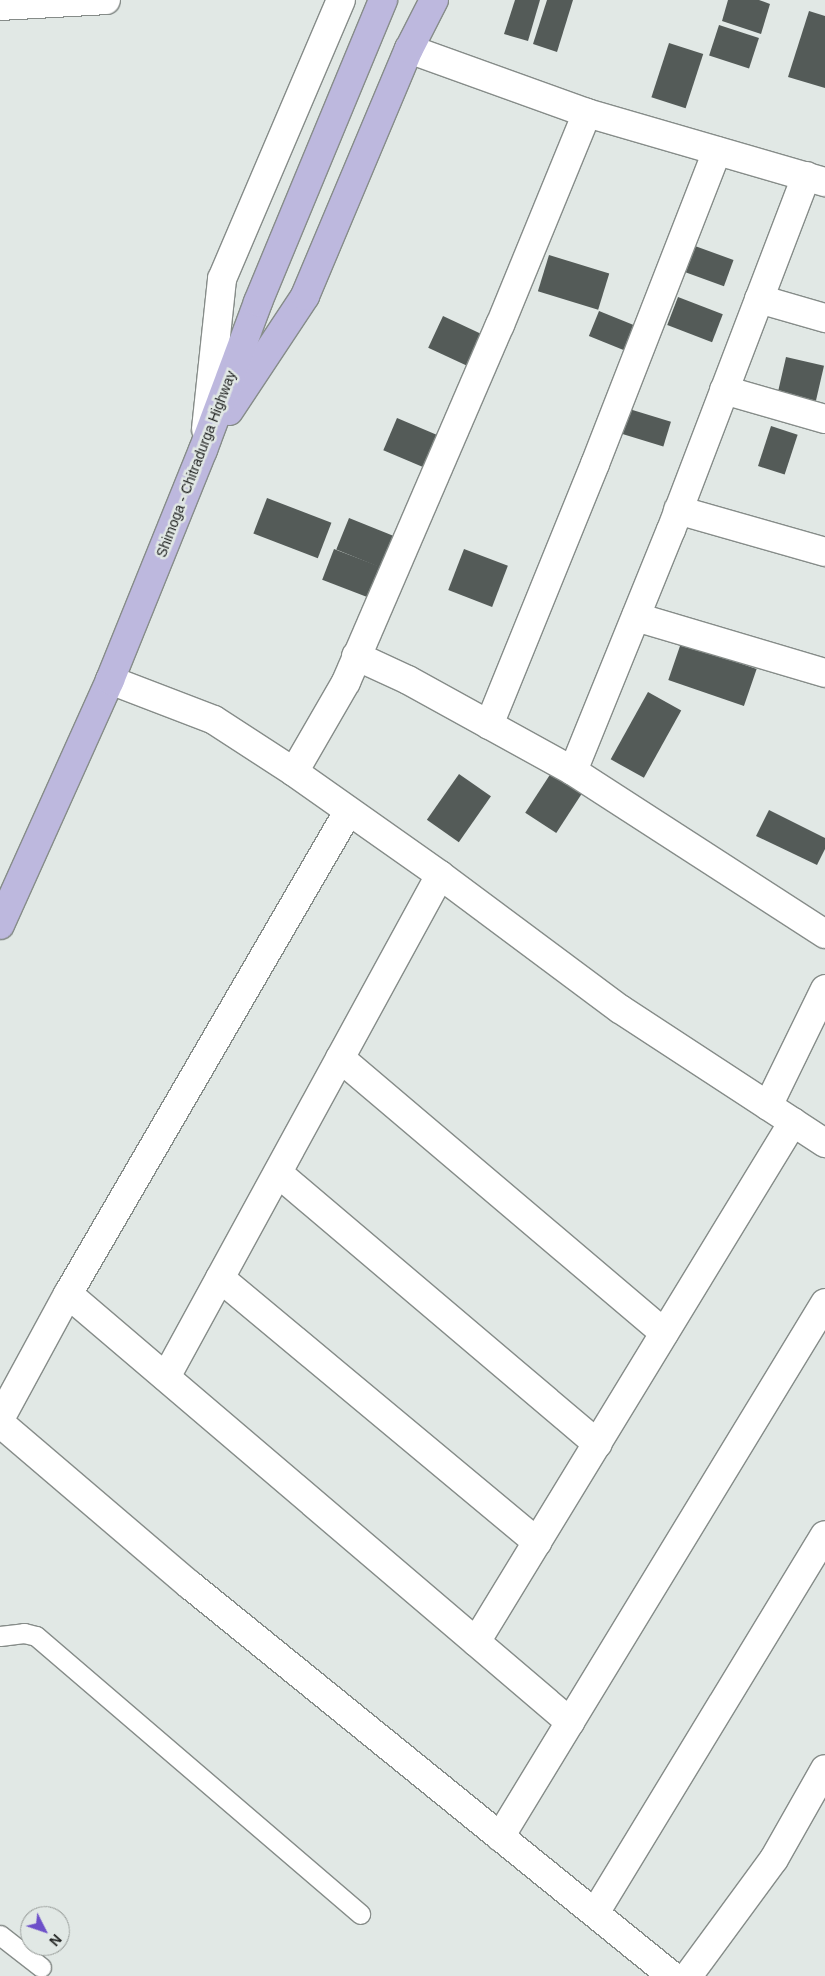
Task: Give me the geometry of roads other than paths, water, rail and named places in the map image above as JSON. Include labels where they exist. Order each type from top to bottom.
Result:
[{"type":"main road","name":"Shimoga - Chitradurga Highway","points":[[0,925],[110,680],[203,450],[258,302],[383,0]]},
{"type":"main road","points":[[203,450],[305,296],[409,49],[434,0]]},
{"type":"street","points":[[0,6],[106,0]]},
{"type":"street","points":[[203,450],[222,279],[341,0]]},
{"type":"street","points":[[409,49],[587,113],[816,179],[759,299],[636,617],[573,771]]},
{"type":"street","points":[[294,772],[346,682],[500,325],[587,113]]},
{"type":"street","points":[[489,725],[596,464],[717,151]]},
{"type":"street","points":[[759,299],[825,318]]},
{"type":"street","points":[[724,390],[825,419]]},
{"type":"street","points":[[678,510],[825,552]]},
{"type":"street","points":[[636,617],[825,673]]},
{"type":"street","points":[[356,656],[408,680],[573,771],[825,934]]},
{"type":"street","points":[[110,680],[214,720],[294,772],[348,812],[440,875],[620,1009],[825,1143]]},
{"type":"street","points":[[0,1419],[68,1294],[348,812]]},
{"type":"street","points":[[166,1377],[440,875]]},
{"type":"street","points":[[768,1106],[825,989]]},
{"type":"street","points":[[340,1058],[664,1333]]},
{"type":"street","points":[[476,1642],[793,1122]]},
{"type":"street","points":[[278,1173],[597,1444]]},
{"type":"street","points":[[220,1278],[537,1542]]},
{"type":"street","points":[[68,1294],[570,1722]]},
{"type":"street","points":[[500,1837],[825,1303]]},
{"type":"street","points":[[0,1423],[190,1585],[672,1976]]},
{"type":"street","points":[[595,1913],[825,1535]]},
{"type":"street","points":[[688,1976],[774,1859],[825,1769]]},
{"type":"lane","points":[[0,1636],[24,1633],[36,1636],[360,1914]]},
{"type":"lane","points":[[0,1935],[41,1967]]}]
